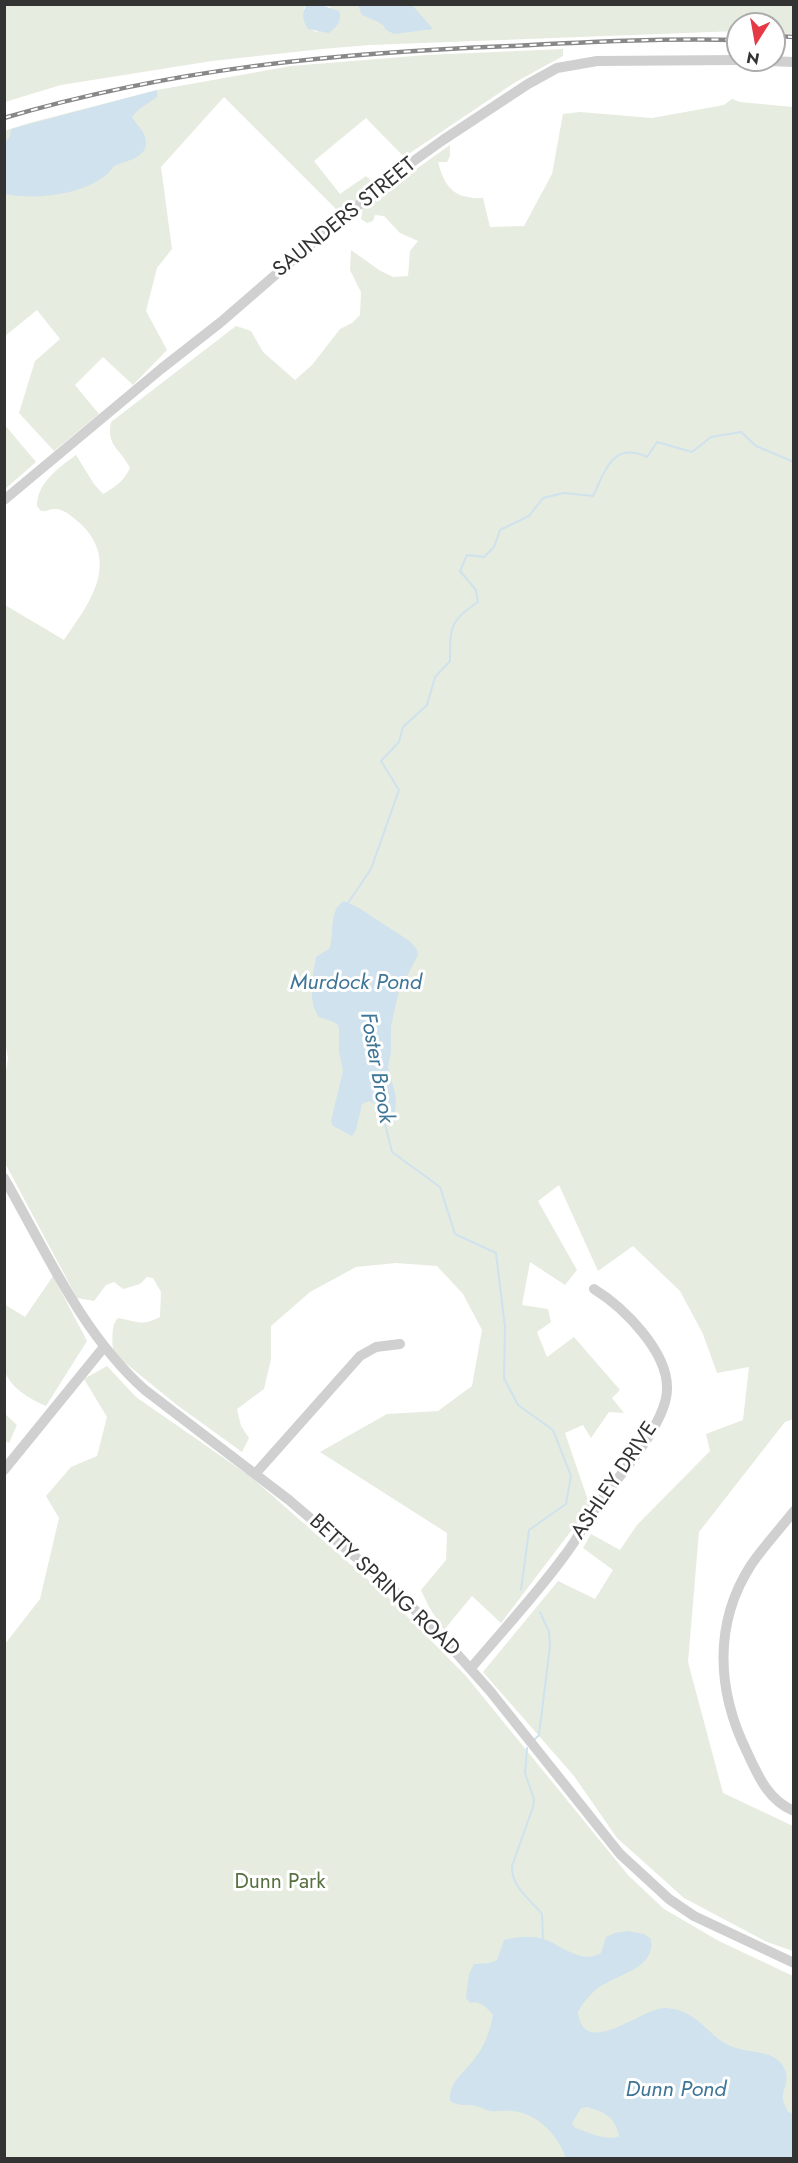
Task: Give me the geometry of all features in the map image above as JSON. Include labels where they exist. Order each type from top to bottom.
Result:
[{"type":"street","name":"SAUNDERS STREET","points":[[4,500],[408,165],[528,84],[558,69],[597,61],[726,60]]},
{"type":"street","name":"BETTY SPRING ROAD","points":[[4,1178],[78,1310],[104,1347],[145,1390],[256,1473],[399,1596],[444,1638],[471,1668],[620,1854],[669,1899],[694,1916],[794,1963]]},
{"type":"street","name":"ASHLEY DRIVE","points":[[471,1668],[537,1592],[567,1553],[601,1500],[652,1430],[666,1399],[666,1380],[660,1361],[648,1340],[610,1298],[594,1289]]},
{"type":"street","points":[[256,1473],[360,1356],[376,1347],[400,1344]]},
{"type":"street","points":[[4,1470],[104,1347]]},
{"type":"street","points":[[794,1511],[752,1564],[737,1591],[727,1622],[723,1655],[725,1683],[734,1726],[763,1785],[779,1803],[794,1811]]},
{"type":"green space","points":[[5,5],[307,5],[304,8],[306,23],[309,28],[317,32],[331,7],[317,5],[793,5],[793,34],[786,34],[786,12],[726,12],[726,31],[370,45],[322,49],[212,61],[61,85],[5,102]]},
{"type":"green space","points":[[563,49],[563,56],[514,83],[404,157],[366,118],[314,161],[340,194],[366,176],[377,187],[341,214],[224,97],[161,167],[172,249],[157,268],[146,311],[167,350],[133,385],[103,357],[75,385],[99,414],[54,451],[19,413],[35,361],[60,339],[37,310],[5,336],[4,131],[157,90],[291,66],[426,55]]},
{"type":"green space","points":[[732,99],[740,102],[793,107],[793,1419],[785,1422],[699,1532],[688,1662],[723,1793],[793,1826],[793,1951],[767,1942],[684,1898],[617,1838],[574,1776],[483,1672],[558,1581],[595,1599],[613,1570],[583,1548],[591,1534],[620,1550],[637,1525],[710,1451],[706,1434],[743,1420],[749,1367],[717,1373],[703,1334],[680,1291],[633,1246],[598,1271],[559,1185],[538,1201],[577,1270],[565,1285],[530,1262],[522,1305],[548,1309],[551,1322],[537,1332],[547,1357],[574,1337],[620,1390],[612,1398],[624,1413],[609,1412],[591,1438],[583,1425],[565,1433],[590,1506],[501,1623],[472,1596],[444,1630],[421,1590],[446,1560],[447,1533],[320,1452],[387,1414],[438,1411],[472,1386],[482,1330],[463,1294],[437,1266],[396,1263],[356,1267],[310,1292],[271,1326],[271,1359],[264,1389],[237,1409],[241,1426],[249,1438],[242,1452],[177,1405],[113,1353],[113,1330],[118,1318],[143,1323],[160,1317],[161,1292],[153,1278],[147,1277],[140,1284],[123,1289],[114,1282],[106,1285],[94,1301],[77,1298],[5,1163],[4,1084],[8,1058],[4,1035],[5,605],[64,640],[91,598],[100,569],[99,554],[93,540],[82,525],[62,510],[41,511],[37,506],[45,483],[76,455],[103,494],[115,486],[130,468],[112,442],[111,422],[236,326],[251,331],[263,352],[295,380],[312,365],[340,329],[352,323],[360,315],[361,292],[350,270],[351,250],[393,277],[408,276],[410,251],[418,241],[400,233],[384,216],[375,215],[373,221],[367,223],[361,219],[363,207],[450,145],[450,156],[447,162],[438,162],[444,179],[452,190],[465,196],[483,198],[490,227],[524,226],[552,174],[563,114],[580,112],[652,118],[724,105]]},
{"type":"green space","points":[[4,424],[36,462],[5,489]]},
{"type":"green space","points":[[53,1276],[87,1341],[46,1406],[21,1392],[7,1376],[3,1355],[4,1304],[25,1317]]},
{"type":"green space","name":"Dunn Park","points":[[107,1366],[136,1397],[251,1477],[390,1599],[466,1676],[628,1875],[664,1909],[719,1941],[793,1976],[793,2158],[5,2158],[5,1644],[40,1599],[59,1518],[46,1496],[71,1467],[97,1456],[107,1417],[84,1379]]},
{"type":"green space","points":[[4,1413],[17,1425],[9,1443],[5,1441]]},
{"type":"water","points":[[307,5],[324,6],[339,11],[338,24],[329,33],[308,29],[303,17]]},
{"type":"water","points":[[358,5],[412,5],[433,29],[394,34],[386,30],[383,25],[362,15]]},
{"type":"water","points":[[157,90],[157,97],[132,117],[144,135],[146,144],[145,150],[137,157],[114,166],[105,176],[80,189],[33,197],[5,194],[5,143],[10,136],[11,129]]},
{"type":"water","name":"Murdock Pond","points":[[344,901],[359,908],[411,942],[418,955],[400,986],[391,1026],[391,1052],[388,1067],[396,1097],[395,1113],[369,1101],[362,1104],[356,1130],[352,1136],[333,1126],[331,1121],[343,1071],[339,1051],[338,1025],[319,1017],[312,996],[316,957],[330,948],[334,915]]},
{"type":"water","name":"Dunn Pond","points":[[628,1931],[644,1934],[651,1939],[651,1948],[644,1962],[638,1967],[603,1985],[590,1995],[578,2012],[583,2026],[591,2032],[602,2032],[656,2010],[666,2008],[678,2010],[696,2019],[726,2044],[775,2058],[786,2073],[783,2099],[788,2112],[793,2114],[793,2158],[566,2158],[553,2134],[531,2117],[513,2111],[490,2111],[450,2101],[455,2082],[479,2053],[484,2043],[493,2015],[483,2005],[470,2003],[466,1998],[469,1974],[474,1964],[497,1960],[504,1940],[524,1937],[543,1939],[586,1957],[594,1956],[601,1953],[606,1937]],"holes":[[[587,2107],[604,2113],[612,2119],[619,2136],[603,2137],[575,2128],[572,2123],[581,2108]]]},
{"type":"waterway","name":"Foster Brook","points":[[348,903],[371,869],[399,790],[381,761],[399,742],[403,727],[427,705],[435,677],[450,661],[453,626],[461,615],[478,602],[476,590],[460,571],[467,555],[484,557],[494,547],[500,530],[529,516],[543,498],[564,493],[593,496],[606,468],[612,461],[626,453],[647,457],[657,442],[692,452],[711,437],[741,432],[756,446],[794,462]]},
{"type":"waterway","name":"Foster Brook","points":[[380,1104],[392,1152],[440,1187],[455,1234],[496,1253],[505,1327],[504,1378],[518,1405],[553,1430],[571,1476],[566,1504],[529,1530],[521,1590]]},
{"type":"waterway","name":"Foster Brook","points":[[535,1739],[539,1735],[550,1646],[549,1632],[540,1612]]},
{"type":"waterway","name":"Foster Brook","points":[[527,1748],[525,1773],[534,1799],[533,1807],[512,1866],[518,1886],[542,1914],[543,1939]]},
{"type":"railway","points":[[786,37],[794,37]]},
{"type":"railway","points":[[4,118],[67,101],[193,75],[319,59],[446,49],[596,42],[726,40]]}]
